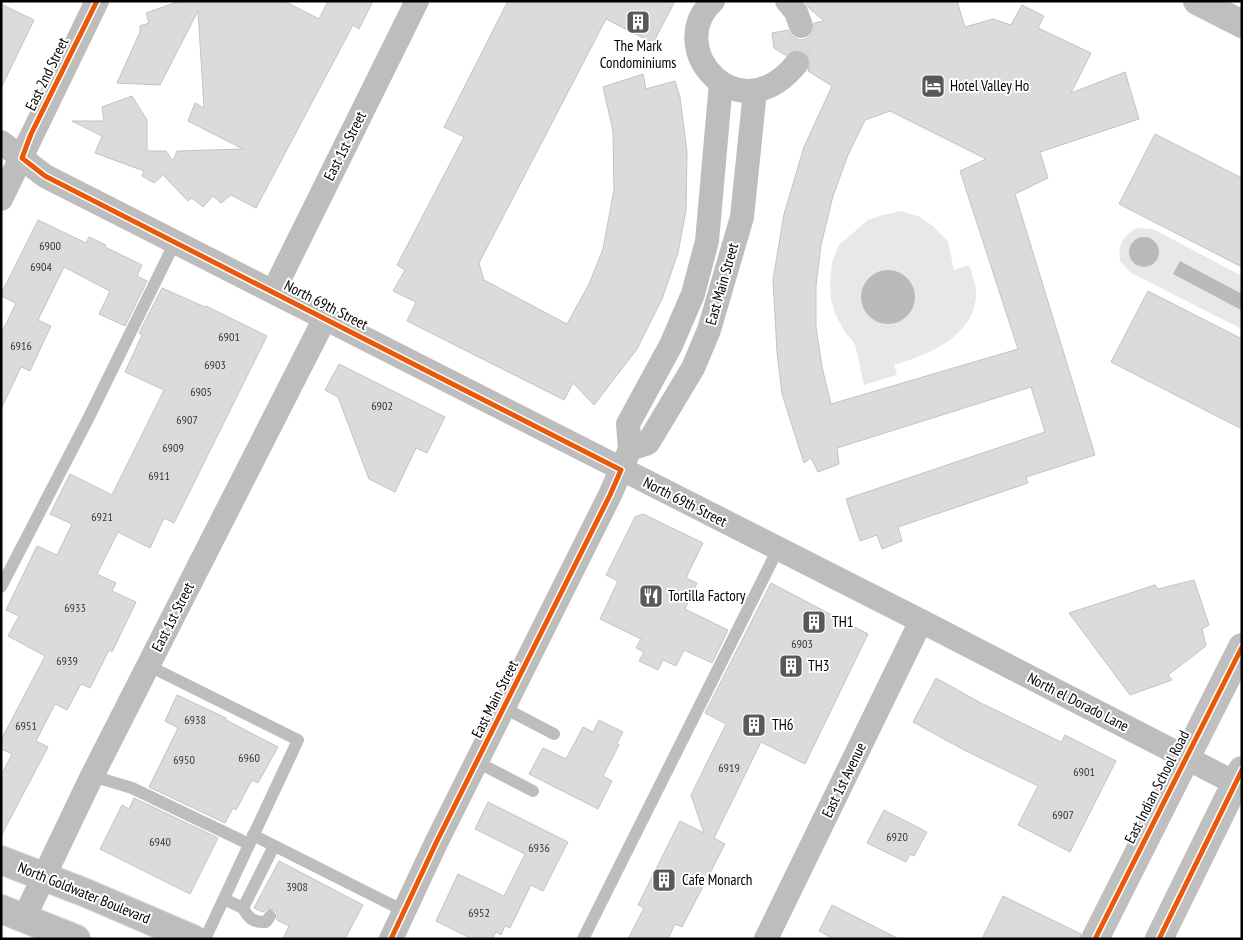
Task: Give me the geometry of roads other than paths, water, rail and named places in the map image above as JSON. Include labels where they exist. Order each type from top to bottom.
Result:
[{"type":"main road","points":[[1198,1],[1242,24]]},
{"type":"main road","name":"East Indian School Road","points":[[1095,939],[1242,648]]},
{"type":"main road","points":[[1158,939],[1238,777]]},
{"type":"main road","name":"North Goldwater Boulevard","points":[[1,860],[110,902],[193,939]]},
{"type":"main road","points":[[12,914],[76,939]]},
{"type":"street","name":"East 2nd Street","points":[[1,199],[97,1]]},
{"type":"street","name":"East 1st Street","points":[[273,292],[417,1]]},
{"type":"street","points":[[713,1],[707,6],[699,22],[696,39],[699,56],[708,71],[721,83],[737,90],[755,91],[772,86],[786,77],[797,63]]},
{"type":"street","points":[[787,1],[796,12],[801,26]]},
{"type":"street","name":"East Main Street","points":[[391,939],[610,495],[626,459],[628,424],[671,345],[694,294],[705,250],[721,83]]},
{"type":"street","name":"East Main Street","points":[[626,459],[648,443],[693,368],[709,330],[742,217],[755,91]]},
{"type":"street","name":"North 69th Street","points":[[1,142],[45,176],[325,318],[626,459],[778,549],[921,621]]},
{"type":"street","name":"East 1st Street","points":[[12,914],[44,877],[92,776],[325,318]]},
{"type":"street","name":"North el Dorado Lane","points":[[921,621],[1186,758],[1238,777]]},
{"type":"street","name":"East 1st Avenue","points":[[766,939],[921,621]]},
{"type":"lane","points":[[1,587],[89,417],[175,242]]},
{"type":"lane","points":[[583,939],[778,549]]},
{"type":"lane","points":[[148,666],[298,740],[205,939]]},
{"type":"lane","points":[[504,708],[554,734]]},
{"type":"lane","points":[[477,762],[533,791]]},
{"type":"lane","points":[[92,776],[132,788],[251,840],[274,846],[297,864],[404,911]]},
{"type":"lane","points":[[243,908],[274,846]]},
{"type":"lane","points":[[224,899],[243,908],[252,920],[258,923],[266,922],[270,916]]},
{"type":"tunnel","points":[[797,63],[802,46],[801,26]]},
{"type":"place","name":"The Mark Condominiums","points":[[638,22]]},
{"type":"place","name":"Hotel Valley Ho","points":[[933,86]]},
{"type":"place","name":"Tortilla Factory","points":[[651,596]]},
{"type":"place","name":"TH1","points":[[814,622]]},
{"type":"place","name":"TH3","points":[[791,666]]},
{"type":"place","name":"TH6","points":[[754,725]]},
{"type":"place","name":"Cafe Monarch","points":[[664,880]]}]
